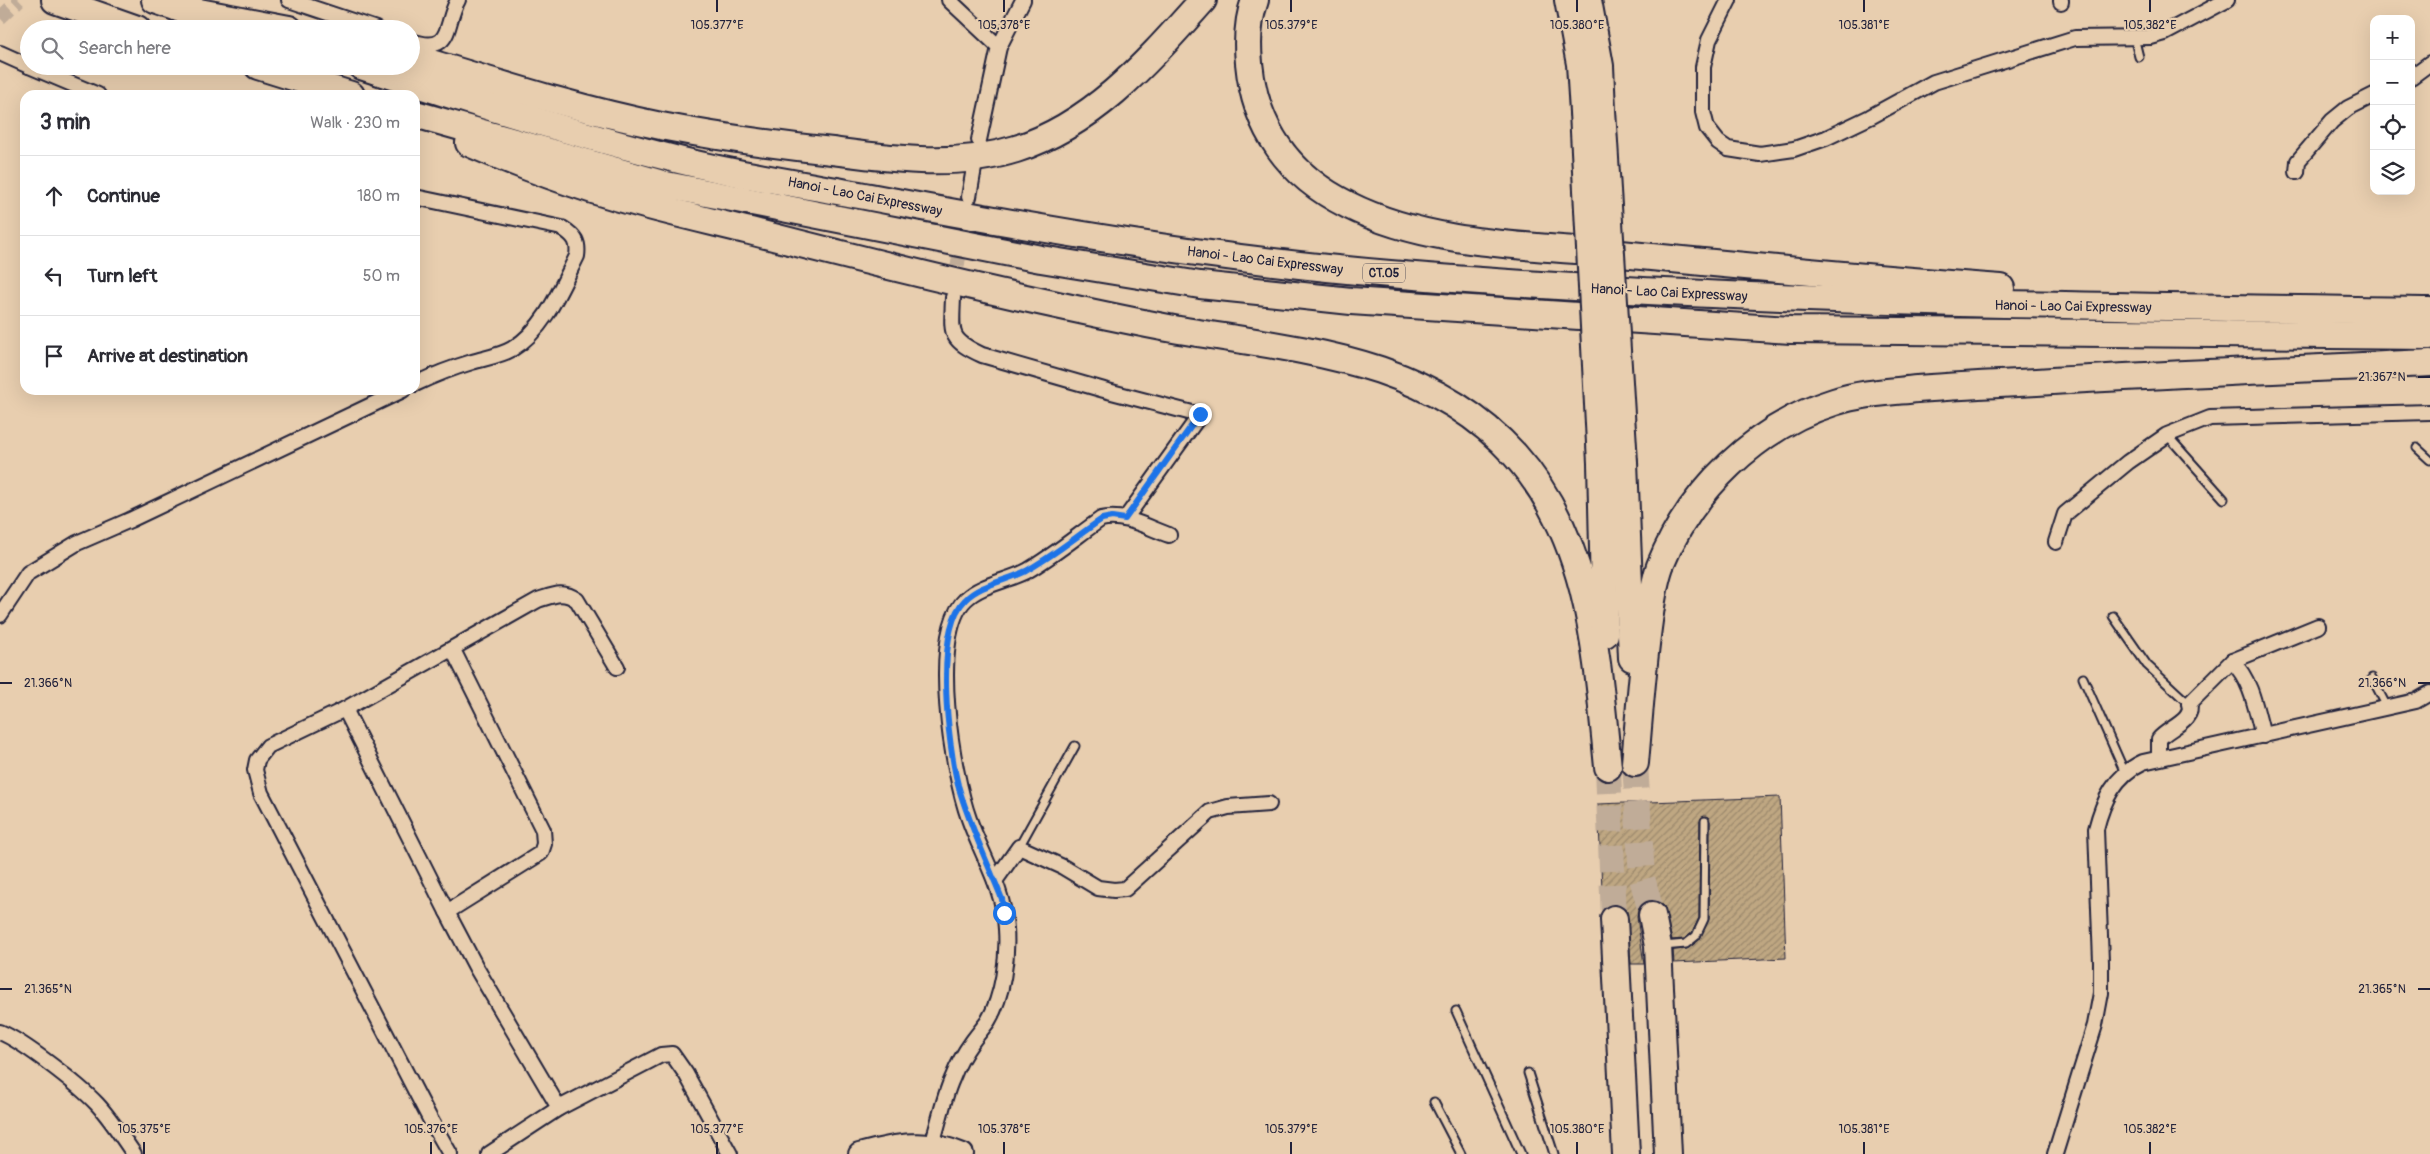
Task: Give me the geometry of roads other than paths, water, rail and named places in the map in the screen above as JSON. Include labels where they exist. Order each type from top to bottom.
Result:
[{"type":"highway","points":[[55,0],[112,20]]},
{"type":"highway","points":[[420,60],[563,102],[661,126],[774,144],[885,158],[945,161],[992,155],[1018,149],[1049,135],[1084,115],[1144,66],[1203,0]]},
{"type":"highway","points":[[1255,0],[1247,44],[1251,89],[1268,132],[1291,164],[1321,190],[1349,206],[1388,221],[1422,231],[1486,241],[1800,272],[2253,308]]},
{"type":"highway","points":[[1568,0],[1580,64],[1593,111]]},
{"type":"highway","points":[[1588,0],[1600,66],[1593,111],[1613,463],[1635,763],[1645,648],[1653,590],[1661,564],[1686,519],[1718,476],[1742,454],[1789,421],[1833,402],[1860,395],[1891,391],[2196,373],[2430,363]]},
{"type":"highway","points":[[167,4],[216,20]]},
{"type":"highway","points":[[167,4],[245,20]]},
{"type":"highway","points":[[287,75],[335,90]]},
{"type":"highway","name":"Hanoi - Lao Cai Expressway","points":[[389,75],[488,107],[670,158],[1019,226],[1284,263],[1388,274],[1542,285],[1796,298],[2026,306],[2430,311]]},
{"type":"highway","name":"Hanoi - Lao Cai Expressway","points":[[420,115],[666,185],[1041,259],[1218,287],[1351,301],[1791,330],[2430,336]]},
{"type":"highway","points":[[420,122],[544,173],[591,190],[656,207],[863,260],[1018,296],[1174,329],[1301,350],[1342,359],[1391,372],[1418,383],[1473,417],[1516,456],[1534,480],[1568,541],[1583,584],[1594,644],[1608,767],[1613,463]]},
{"type":"highway","points":[[1652,914],[1658,946],[1668,1154]]},
{"type":"highway","points":[[1614,919],[1626,1154]]},
{"type":"street","points":[[289,0],[310,4],[352,20]]},
{"type":"street","points":[[420,42],[432,44],[442,41],[448,33],[458,0]]},
{"type":"street","points":[[949,0],[999,47]]},
{"type":"street","points":[[979,140],[999,47],[1023,0]]},
{"type":"street","points":[[1729,0],[1708,40],[1703,67],[1703,112],[1707,128],[1718,142],[1728,149],[1760,154],[1794,149],[1826,138],[1870,117],[1934,82],[2075,38],[2151,37],[2165,33],[2210,4],[2227,0]]},
{"type":"street","points":[[0,54],[20,62]]},
{"type":"street","points":[[2415,74],[2430,63]]},
{"type":"street","points":[[50,75],[86,90]]},
{"type":"street","points":[[2297,172],[2298,161],[2332,121],[2348,108],[2370,97]]},
{"type":"street","points":[[969,197],[974,168]]},
{"type":"street","points":[[420,199],[540,222],[562,228],[578,242],[577,256],[550,309],[530,335],[512,349],[499,355],[438,373],[420,382]]},
{"type":"street","points":[[953,297],[952,330],[963,346],[982,355],[1104,390],[1200,414],[1125,519]]},
{"type":"street","points":[[0,615],[28,573],[77,543],[139,516],[393,395]]},
{"type":"street","points":[[2056,542],[2061,524],[2071,509],[2128,462],[2166,435],[2210,418],[2222,416],[2430,412]]},
{"type":"street","points":[[932,1144],[951,1080],[971,1042],[988,1021],[1000,986],[1006,930],[1002,899],[969,820],[958,784],[946,675],[948,639],[952,621],[965,600],[973,594],[1026,571],[1102,519],[1112,517],[1125,519],[1168,535]]},
{"type":"street","points":[[450,1154],[428,1117],[265,801],[255,770],[257,760],[268,746],[344,709],[453,650],[538,600],[557,594],[568,594],[577,600],[586,612],[617,667]]},
{"type":"street","points":[[2159,758],[2159,739],[2189,715],[2190,704],[2232,661],[2318,626]]},
{"type":"street","points":[[448,912],[541,853],[544,838],[543,830],[453,650]]},
{"type":"street","points":[[2232,661],[2241,670],[2251,692],[2263,736]]},
{"type":"street","points":[[2055,1154],[2095,1025],[2101,993],[2102,962],[2096,830],[2104,803],[2111,790],[2125,774],[2143,762],[2416,701],[2430,694]]},
{"type":"street","points":[[344,709],[477,969],[559,1108]]},
{"type":"street","points":[[995,882],[1019,847],[1063,867],[1098,888],[1125,889],[1210,812],[1228,807],[1269,804]]},
{"type":"street","points":[[0,1032],[24,1046],[91,1098],[134,1154]]},
{"type":"street","points":[[489,1154],[559,1108],[661,1055],[672,1054],[686,1074],[730,1154]]},
{"type":"street","points":[[859,1154],[890,1145],[932,1144],[964,1154]]},
{"type":"lane","points":[[2134,37],[2139,57]]},
{"type":"lane","points":[[2166,435],[2224,499]]},
{"type":"lane","points":[[2417,448],[2430,460]]},
{"type":"lane","points":[[2113,616],[2147,664],[2190,704]]},
{"type":"lane","points":[[2082,678],[2125,774]]},
{"type":"lane","points":[[2372,678],[2388,707]]},
{"type":"lane","points":[[1019,847],[1074,746]]},
{"type":"lane","points":[[1658,946],[1686,944],[1696,936],[1701,927],[1704,919],[1705,821]]},
{"type":"lane","points":[[1456,1011],[1521,1154]]},
{"type":"lane","points":[[1528,1073],[1554,1154]]},
{"type":"lane","points":[[1434,1102],[1461,1154]]},
{"type":"tunnel","points":[[0,18],[19,0]]},
{"type":"tunnel","points":[[954,287],[967,209]]},
{"type":"tunnel","points":[[1635,763],[1642,878],[1652,915]]},
{"type":"tunnel","points":[[1608,767],[1614,919]]}]
